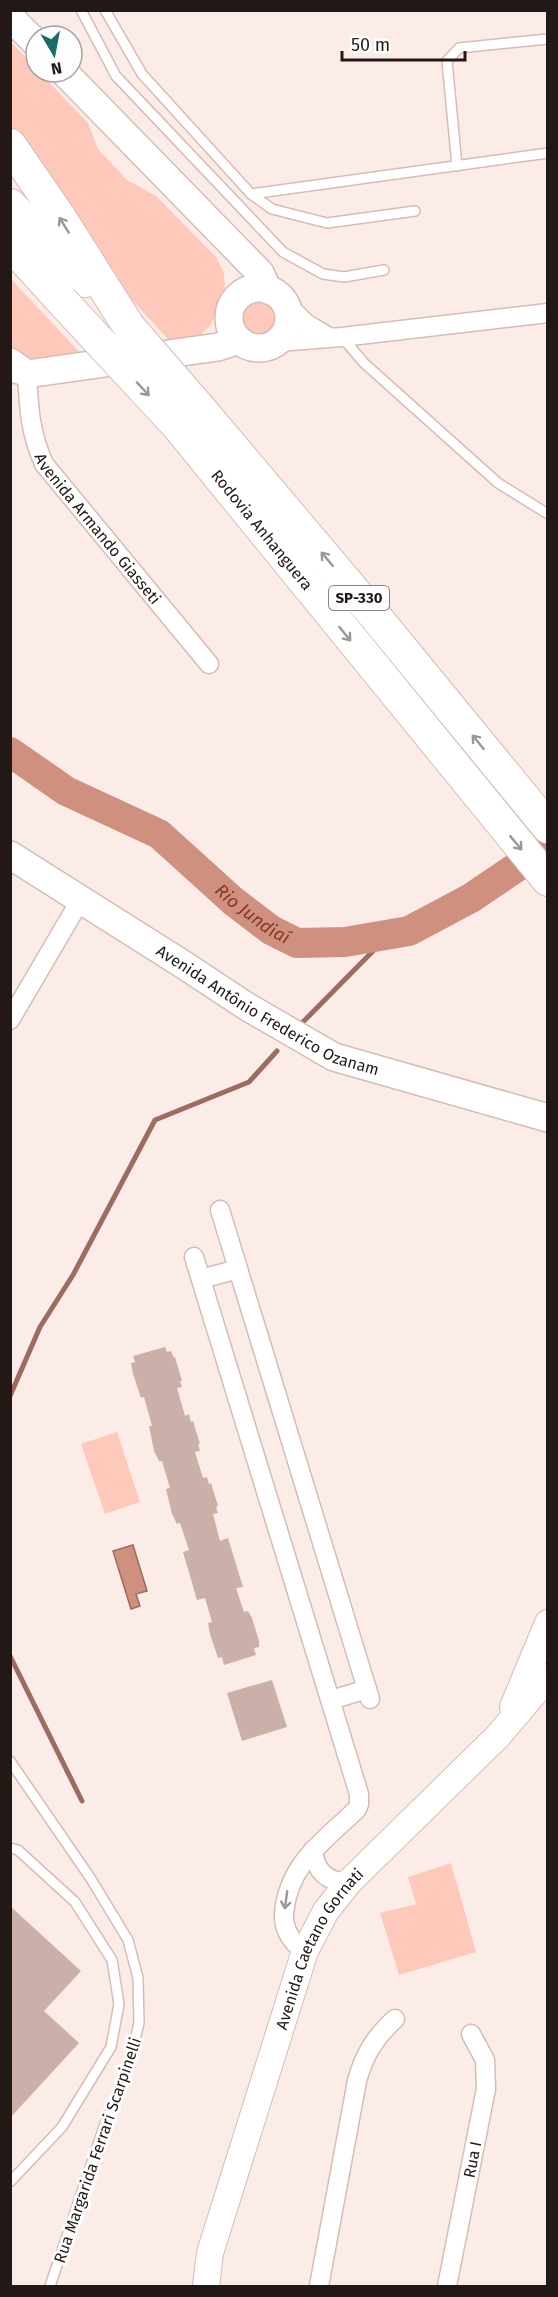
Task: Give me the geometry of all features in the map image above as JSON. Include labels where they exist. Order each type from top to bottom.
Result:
[{"type":"highway","points":[[10,145],[59,216],[129,327]]},
{"type":"highway","name":"Rodovia Anhanguera","points":[[10,205],[129,327],[189,417],[485,806],[548,879]]},
{"type":"highway","name":"Rodovia Anhanguera","points":[[10,244],[61,300],[189,417],[375,616],[548,827]]},
{"type":"main road","points":[[10,17],[24,32]]},
{"type":"main road","points":[[76,84],[260,273],[289,314],[285,334],[278,342],[261,348],[253,348],[235,318],[235,282],[220,233]]},
{"type":"main road","points":[[16,370],[218,347],[247,291],[257,288],[277,297]]},
{"type":"main road","name":"Avenida Antônio Frederico Ozanam","points":[[10,855],[280,1027],[334,1057],[548,1118]]},
{"type":"main road","points":[[504,1730],[548,1623]]},
{"type":"main road","name":"Avenida Caetano Gornati","points":[[206,2286],[210,2253],[305,1951],[326,1911],[349,1882],[504,1730],[548,1677]]},
{"type":"street","points":[[277,297],[307,324],[336,337]]},
{"type":"street","points":[[278,342],[548,313]]},
{"type":"street","name":"Avenida Armando Giasseti","points":[[16,370],[34,441],[44,464],[209,664]]},
{"type":"street","points":[[10,1020],[81,899]]},
{"type":"street","points":[[220,1210],[368,1694],[331,1700]]},
{"type":"street","points":[[194,1257],[359,1794],[357,1809],[313,1850],[296,1870],[286,1893],[284,1918],[292,1941],[305,1951]]},
{"type":"street","points":[[201,1279],[238,1269]]},
{"type":"street","points":[[313,1850],[314,1859],[324,1875],[331,1880],[349,1882]]},
{"type":"street","points":[[319,2286],[362,2061],[371,2043],[395,2019]]},
{"type":"street","name":"Rua I","points":[[447,2286],[486,2089],[485,2060],[471,2034]]},
{"type":"lane","points":[[81,10],[116,76],[283,252],[323,274],[344,277],[384,270]]},
{"type":"lane","points":[[105,10],[142,74],[251,194],[272,209],[327,223],[415,211]]},
{"type":"lane","points":[[457,166],[447,61],[459,48],[548,39]]},
{"type":"lane","points":[[251,194],[548,153]]},
{"type":"lane","points":[[336,337],[498,483],[548,514]]},
{"type":"lane","name":"Rua Margarida Ferrari Scarpinelli","points":[[10,1761],[91,1879],[128,1940],[138,1978],[139,2023],[130,2061],[104,2127],[50,2286]]},
{"type":"lane","points":[[10,1848],[18,1850],[75,1902],[112,1960],[119,2004],[111,2047],[63,2127],[10,2182]]},
{"type":"shaded area","points":[[10,41],[24,56],[24,84],[51,84],[88,123],[98,149],[127,180],[156,196],[216,257],[224,273],[225,291],[210,326],[195,340],[175,347],[123,290],[11,128]]},
{"type":"shaded area","points":[[10,278],[84,357],[31,361],[11,349]]},
{"type":"shaded area","points":[[258,302],[270,307],[275,319],[270,331],[258,336],[246,331],[241,319],[246,307]]},
{"type":"shaded area","points":[[117,1432],[140,1502],[105,1514],[81,1444]]},
{"type":"shaded area","points":[[133,1545],[147,1591],[136,1594],[140,1606],[131,1609],[113,1551]]},
{"type":"shaded area","points":[[451,1863],[476,1952],[399,1975],[380,1913],[416,1904],[408,1877]]},
{"type":"building","points":[[165,1347],[167,1352],[171,1351],[175,1357],[182,1381],[180,1381],[182,1387],[177,1388],[185,1416],[189,1414],[191,1422],[193,1421],[200,1444],[198,1444],[200,1451],[195,1452],[203,1478],[207,1477],[209,1484],[211,1483],[218,1506],[216,1507],[218,1513],[213,1514],[220,1541],[228,1538],[243,1587],[236,1588],[244,1612],[248,1611],[252,1618],[259,1641],[259,1647],[254,1648],[256,1655],[224,1665],[222,1657],[218,1658],[210,1634],[208,1623],[212,1622],[205,1598],[197,1600],[183,1552],[189,1550],[180,1523],[177,1524],[172,1514],[166,1489],[170,1488],[162,1461],[159,1461],[154,1451],[149,1426],[152,1426],[144,1397],[141,1398],[133,1374],[131,1363],[135,1362],[133,1356]]},
{"type":"building","points":[[272,1680],[287,1727],[242,1741],[227,1693]]},
{"type":"building","points":[[10,1906],[81,1971],[44,2011],[79,2043],[10,2118]]},
{"type":"waterway","name":"Rio Jundiaí","points":[[10,752],[66,791],[159,834],[233,901],[271,930],[297,943],[345,942],[409,931],[471,898],[548,846]]},
{"type":"waterway","points":[[299,1026],[374,950],[409,931]]},
{"type":"waterway","points":[[10,1396],[40,1327],[73,1275],[155,1120],[249,1082],[277,1051]]},
{"type":"waterway","points":[[10,1656],[82,1801]]}]
